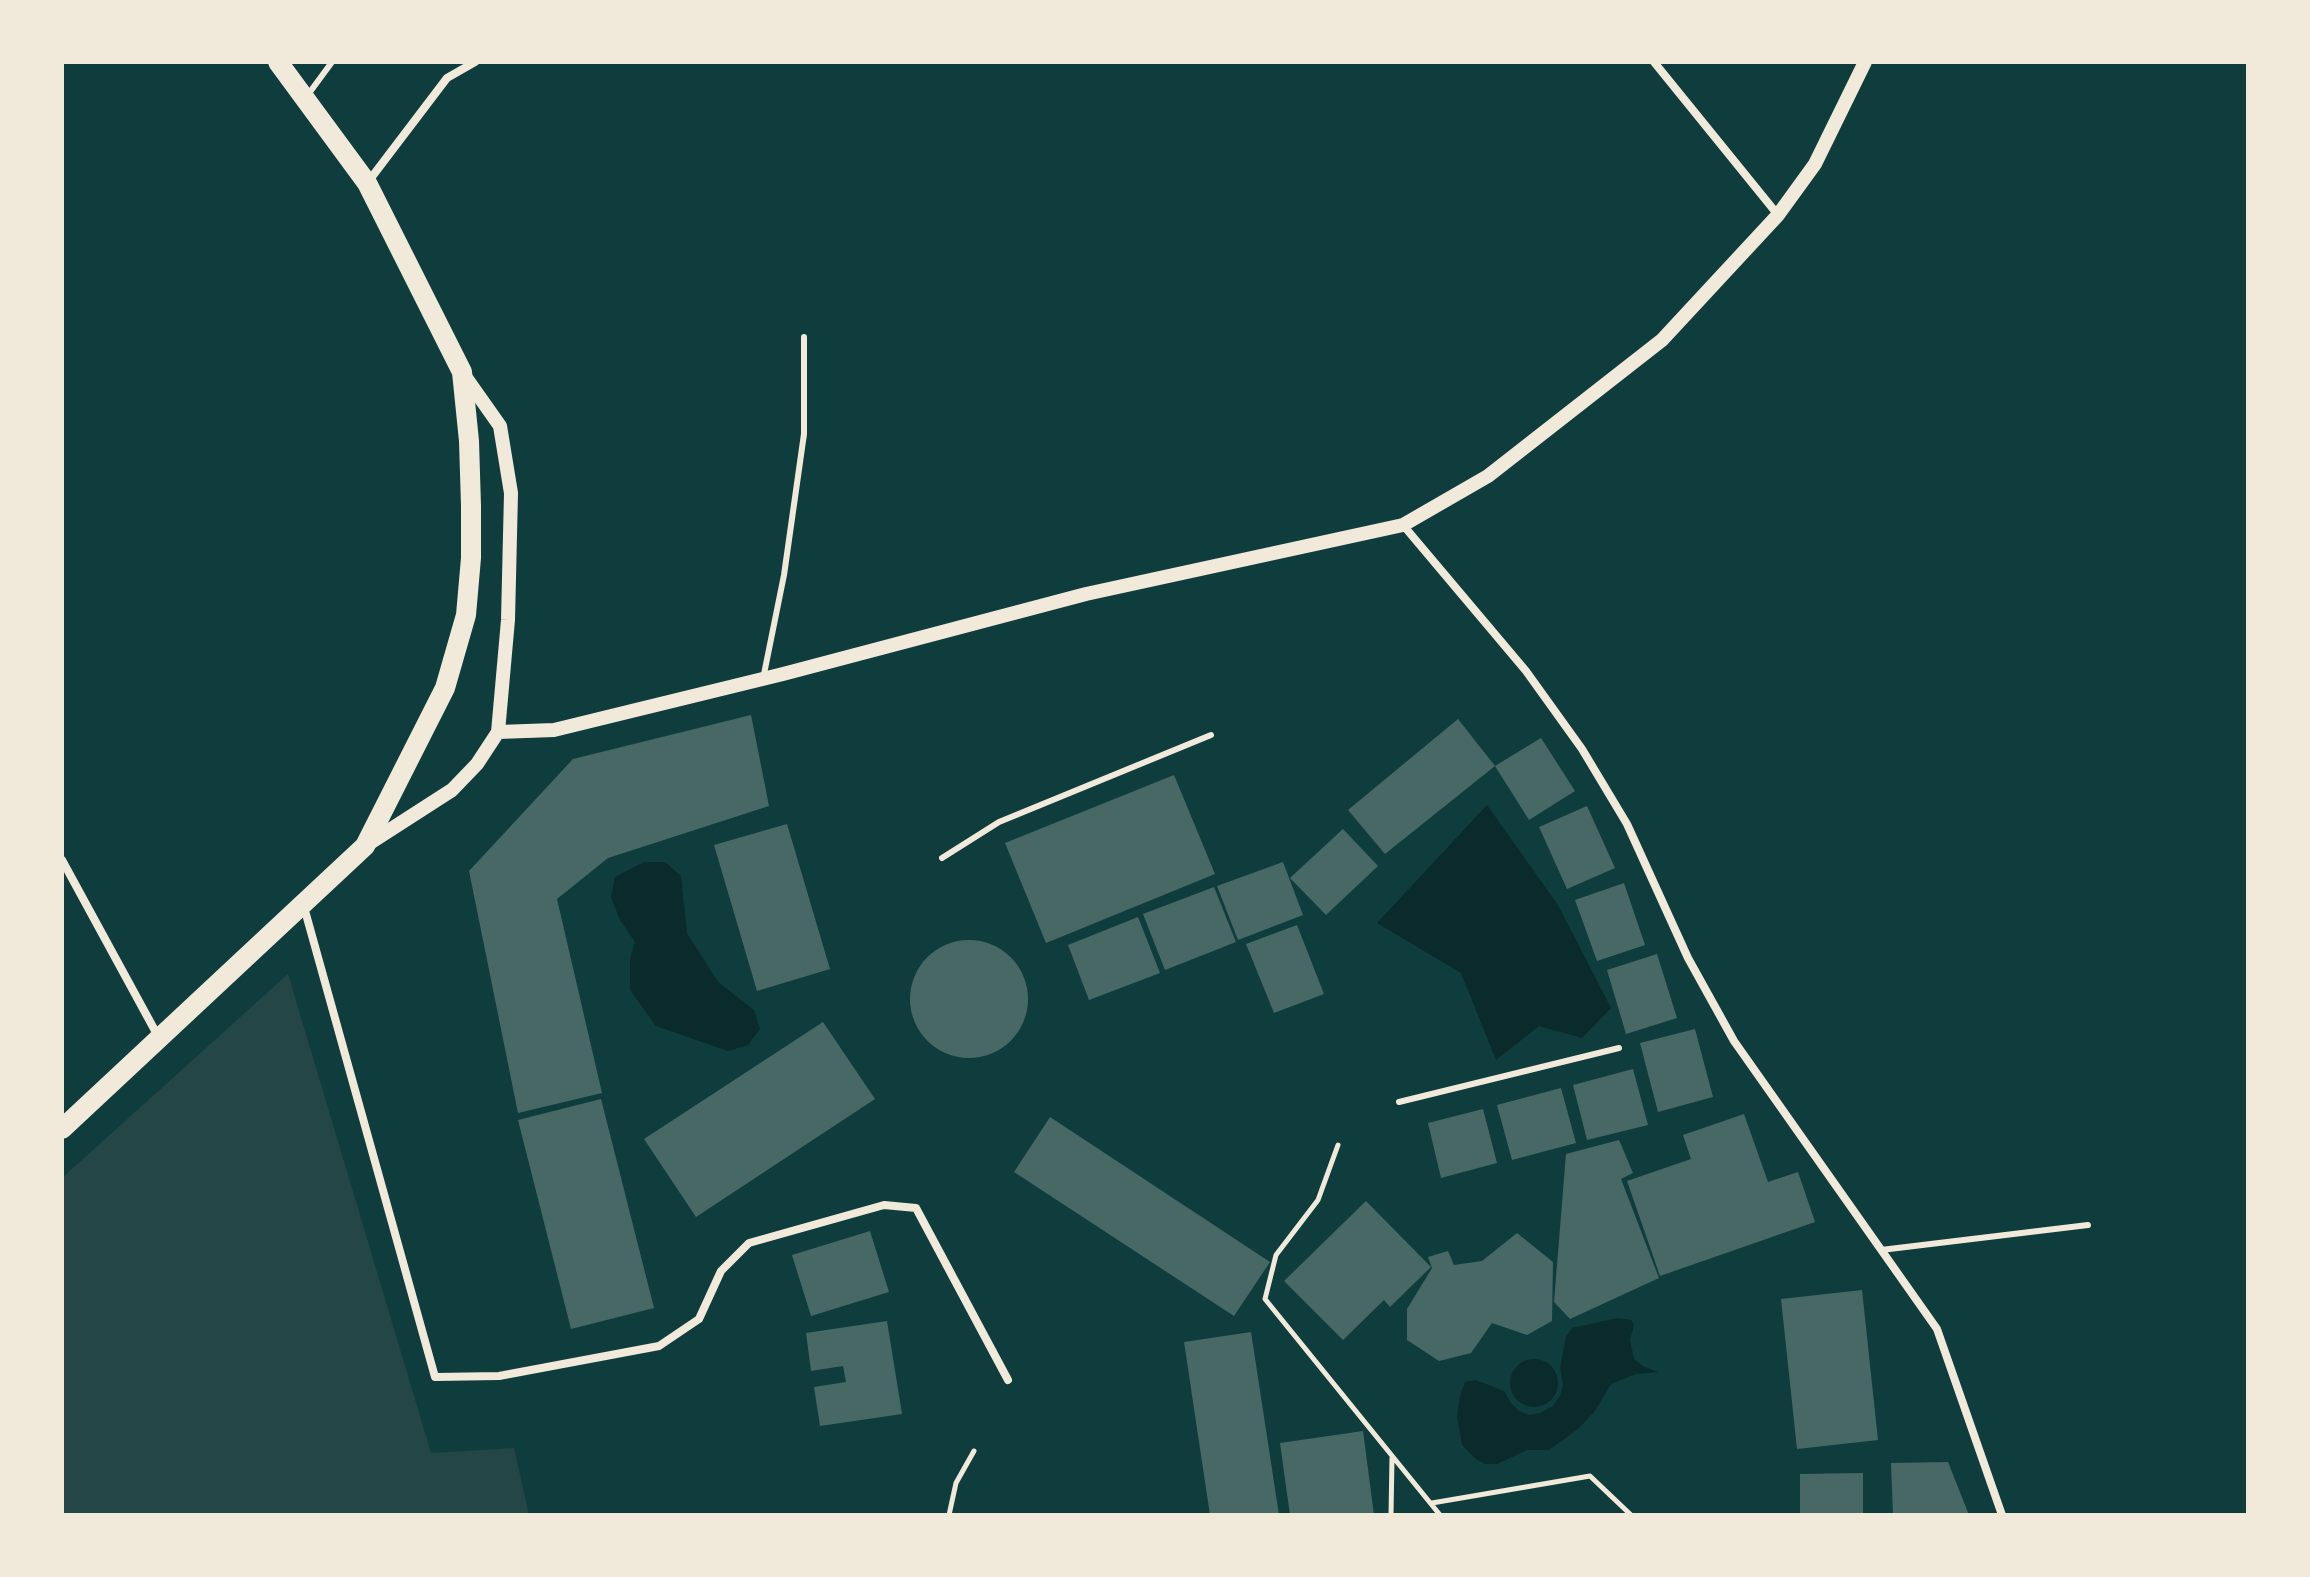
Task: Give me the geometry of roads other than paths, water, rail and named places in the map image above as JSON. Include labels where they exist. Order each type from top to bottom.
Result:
[{"type":"main road","points":[[62,1129],[365,846],[445,688],[466,615],[471,506],[462,372],[367,183],[278,62]]},
{"type":"street","points":[[367,183],[447,78],[475,62]]},
{"type":"street","points":[[1654,62],[1778,215]]},
{"type":"street","points":[[498,732],[554,730],[1086,594],[1403,525],[1488,476],[1662,340],[1778,215],[1815,164],[1865,62]]},
{"type":"street","points":[[365,846],[452,790],[477,764],[498,732],[508,620],[511,493],[500,426],[462,372]]},
{"type":"street","points":[[1403,525],[1526,671],[1582,749],[1627,824],[1688,958],[1734,1041],[1937,1329],[2002,1515]]},
{"type":"street","points":[[62,860],[159,1038]]},
{"type":"street","points":[[303,904],[435,1377],[499,1376],[659,1346],[699,1319],[721,1271],[749,1243],[884,1205],[916,1208],[1008,1380]]},
{"type":"lane","points":[[305,99],[332,62]]},
{"type":"lane","points":[[763,679],[784,575],[804,434],[804,337]]},
{"type":"lane","points":[[942,858],[999,822],[1211,735]]},
{"type":"lane","points":[[1399,1102],[1619,1048]]},
{"type":"lane","points":[[1881,1250],[2088,1225]]}]
